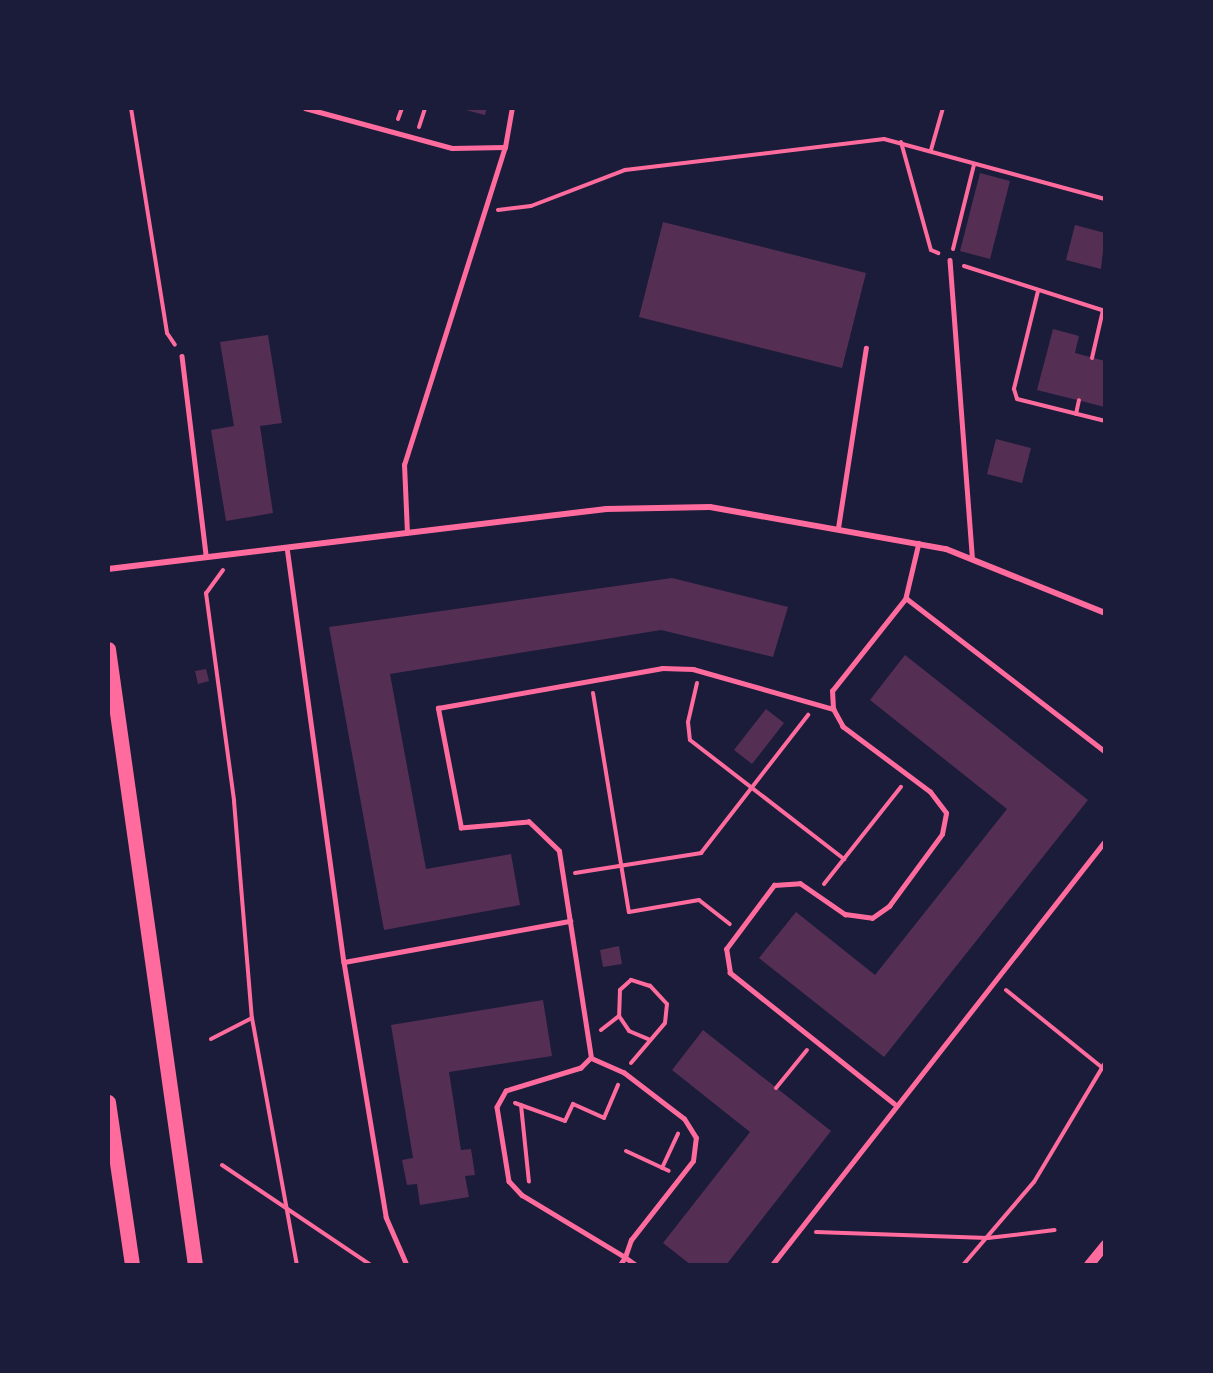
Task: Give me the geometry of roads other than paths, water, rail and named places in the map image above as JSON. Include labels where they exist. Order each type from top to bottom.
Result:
[{"type":"main road","points":[[108,649],[195,1265]]},
{"type":"main road","points":[[108,1102],[114,1176],[132,1265]]},
{"type":"street","points":[[108,569],[206,555],[606,509],[710,507],[919,543],[972,556],[1105,613]]},
{"type":"street","points":[[1089,1265],[1105,1245]]},
{"type":"lane","points":[[305,108],[452,147],[505,147]]},
{"type":"lane","points":[[407,533],[404,465],[505,147],[512,108]]},
{"type":"lane","points":[[950,260],[972,556]]},
{"type":"lane","points":[[838,528],[866,348]]},
{"type":"lane","points":[[182,356],[206,555]]},
{"type":"lane","points":[[894,1104],[730,973],[726,949],[774,885],[800,883],[845,914],[872,918],[889,906],[942,834],[946,813],[909,777],[843,727],[833,709],[832,692],[906,598],[919,543]]},
{"type":"lane","points":[[286,547],[344,962],[386,1217],[407,1265]]},
{"type":"lane","points":[[906,598],[1105,751]]},
{"type":"lane","points":[[591,1058],[560,851],[529,822],[461,828],[438,708],[662,668],[700,671],[833,709]]},
{"type":"lane","points":[[772,1265],[894,1104],[1105,841]]},
{"type":"lane","points":[[344,962],[570,921]]},
{"type":"lane","points":[[591,1058],[581,1068],[506,1091],[501,1100],[509,1181],[522,1195],[636,1265]]},
{"type":"lane","points":[[591,1058],[624,1073],[684,1119],[696,1138],[693,1161],[631,1240],[620,1265]]}]
